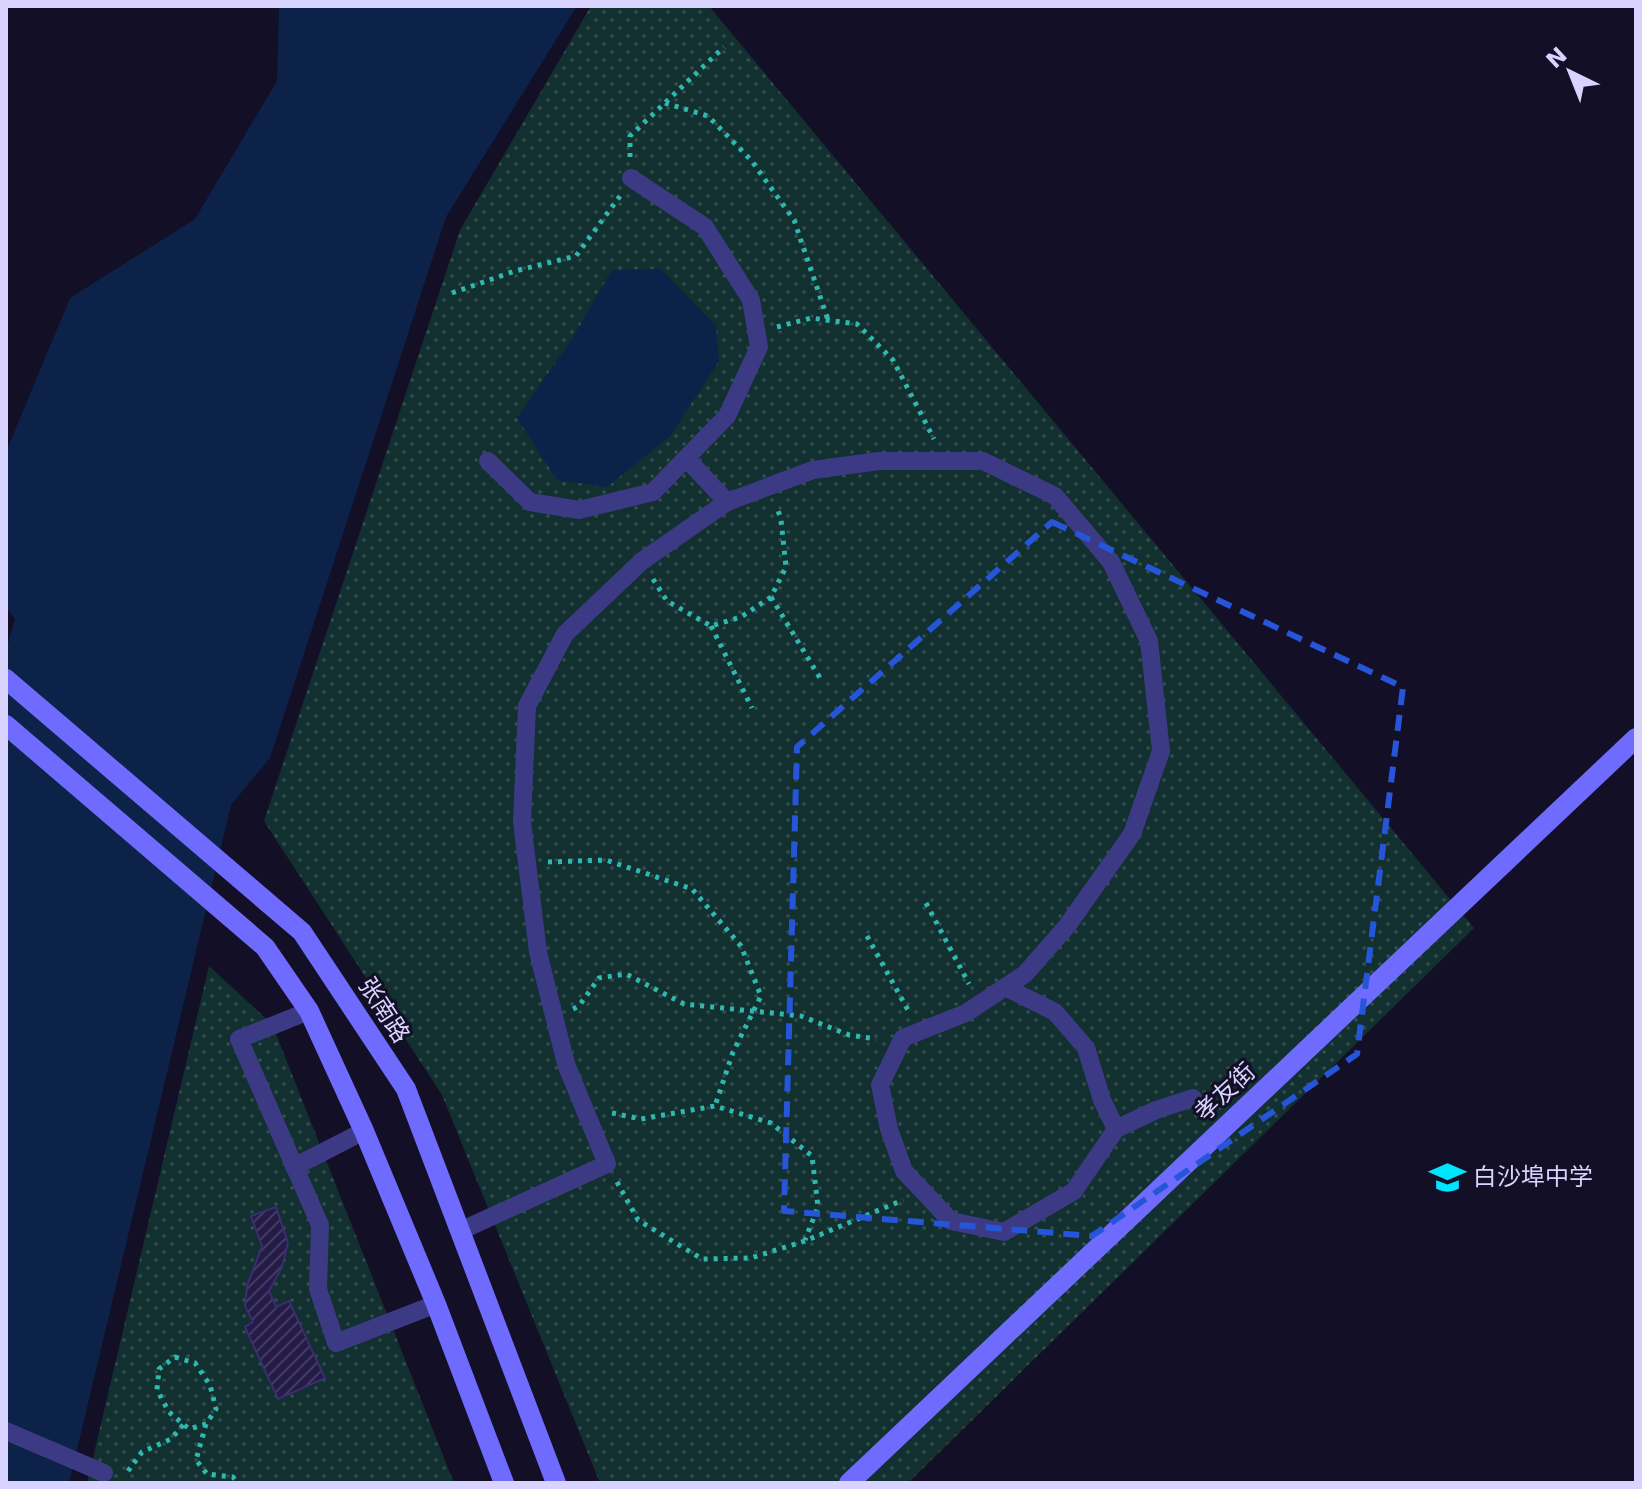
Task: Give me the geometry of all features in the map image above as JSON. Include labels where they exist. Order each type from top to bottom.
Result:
[{"type":"main road","name":"张南路","points":[[6,679],[302,932],[406,1089],[556,1483]]},
{"type":"main road","points":[[6,725],[265,947],[309,1011],[364,1131],[436,1304],[504,1483]]},
{"type":"main road","name":"孝友街","points":[[849,1483],[1636,738]]},
{"type":"lane","points":[[488,461],[530,502],[579,510],[653,492],[727,416],[759,347],[751,300],[705,227],[631,178]]},
{"type":"lane","points":[[686,458],[727,502]]},
{"type":"lane","points":[[460,1231],[607,1164],[566,1064],[538,952],[522,822],[527,706],[565,634],[642,561],[727,502],[813,470],[879,461],[983,461],[1055,496],[1111,562],[1149,641],[1161,751],[1132,834],[1067,926],[1025,974],[966,1013],[911,1035],[880,1085],[889,1129],[904,1171],[951,1221],[1004,1232],[1074,1191],[1116,1129],[1156,1110],[1193,1098]]},
{"type":"lane","points":[[1005,987],[1055,1012],[1086,1048],[1102,1100],[1116,1129]]},
{"type":"lane","points":[[309,1011],[239,1039],[320,1225],[318,1289],[336,1343],[436,1304]]},
{"type":"lane","points":[[294,1167],[364,1131]]},
{"type":"lane","points":[[6,1431],[104,1473]]},
{"type":"path","points":[[452,293],[515,271],[576,256],[613,208],[631,178],[630,136],[724,47]]},
{"type":"path","points":[[665,103],[708,116],[751,160],[794,220],[828,320]]},
{"type":"path","points":[[756,332],[811,318],[857,324],[893,360],[946,461]]},
{"type":"path","points":[[711,626],[741,617],[771,597],[786,567],[781,520],[770,486]]},
{"type":"path","points":[[642,561],[667,601],[711,626],[752,708]]},
{"type":"path","points":[[771,597],[820,678]]},
{"type":"path","points":[[527,863],[606,860],[692,889],[741,946],[761,996],[733,1052],[715,1106]]},
{"type":"path","points":[[926,903],[979,1004]]},
{"type":"path","points":[[555,1018],[579,1006],[599,978],[626,974],[684,1004],[801,1016],[849,1035],[880,1039],[911,1035],[867,936]]},
{"type":"path","points":[[583,1106],[641,1119],[715,1106],[771,1123],[812,1156],[818,1207],[805,1241]]},
{"type":"path","points":[[607,1164],[638,1220],[702,1259],[751,1258],[805,1241],[924,1192]]},
{"type":"path","points":[[206,1424],[189,1429],[169,1412],[157,1390],[159,1369],[175,1357],[195,1363],[210,1385],[216,1409],[206,1424],[196,1460],[207,1474],[233,1477],[238,1483]]},
{"type":"path","points":[[104,1473],[125,1474],[142,1452],[171,1439],[184,1424]]},
{"type":"highlighted area","points":[[1052,522],[1403,687],[1357,1054],[1092,1236],[784,1211],[797,747]]},
{"type":"green space","points":[[591,6],[709,6],[1474,928],[908,1483],[600,1483],[442,1095],[264,821],[460,230]]},
{"type":"green space","points":[[209,966],[272,1024],[454,1483],[87,1483]]},
{"type":"water","points":[[279,6],[577,6],[446,217],[270,758],[231,805],[69,1483],[6,1483],[6,650],[15,619],[6,607],[6,452],[70,298],[195,219],[277,81]]},
{"type":"water","points":[[661,269],[716,326],[719,361],[670,436],[607,487],[557,480],[517,418],[572,339],[612,270]]},
{"type":"building","points":[[276,1207],[288,1243],[282,1267],[269,1291],[276,1307],[289,1301],[325,1378],[278,1399],[245,1327],[253,1322],[245,1306],[247,1286],[262,1246],[251,1216]]},
{"type":"place","name":"白沙埠中学","points":[[1447,1177]]}]
